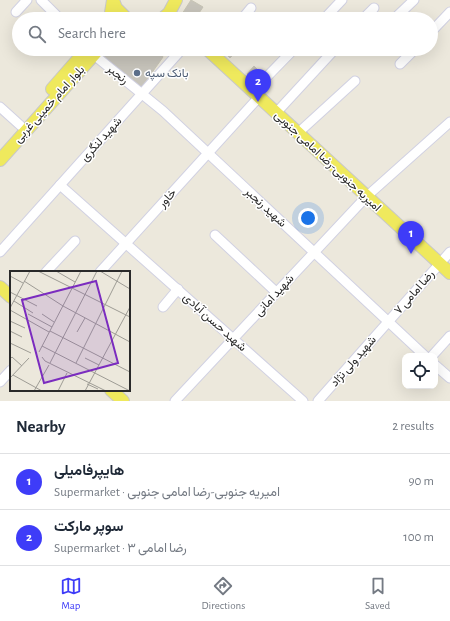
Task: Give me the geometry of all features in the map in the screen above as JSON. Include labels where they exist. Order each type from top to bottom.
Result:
[{"type":"main road","points":[[111,12],[113,0]]},
{"type":"main road","points":[[113,0],[116,8],[120,12]]},
{"type":"main road","points":[[170,12],[176,0]]},
{"type":"main road","name":"بلوار امام خمینی غربی","points":[[0,148],[88,56]]},
{"type":"main road","name":"بلوار امام خمینی غربی","points":[[0,160],[89,56]]},
{"type":"main road","name":"امیریه جنوبی-رضا امامی جنوبی","points":[[217,56],[366,197],[450,273]]},
{"type":"main road","points":[[0,287],[10,296]]},
{"type":"main road","points":[[112,391],[123,401]]},
{"type":"street","points":[[16,12],[28,0]]},
{"type":"street","points":[[41,0],[53,12]]},
{"type":"street","points":[[331,12],[342,0]]},
{"type":"street","points":[[401,12],[414,0]]},
{"type":"street","points":[[248,12],[251,8]]},
{"type":"street","points":[[370,12],[374,8]]},
{"type":"street","points":[[438,25],[450,12]]},
{"type":"street","name":"رنجبر","points":[[99,56],[142,94]]},
{"type":"street","name":"شهید لنگری","points":[[0,252],[176,56]]},
{"type":"street","name":"خاور","points":[[101,271],[208,153],[288,56]]},
{"type":"street","points":[[276,113],[329,56]]},
{"type":"street","points":[[400,64],[408,56]]},
{"type":"street","points":[[298,133],[355,80]]},
{"type":"street","name":"شهید رنجبر","points":[[142,94],[208,153],[422,353]]},
{"type":"street","points":[[0,107],[21,126]]},
{"type":"street","name":"شهید امانی","points":[[175,401],[366,197],[450,122]]},
{"type":"street","name":"شهید حسن آبادی","points":[[60,185],[304,401]]},
{"type":"street","points":[[215,236],[276,292]]},
{"type":"street","points":[[47,271],[75,241]]},
{"type":"street","name":"رضا امامی ۷","points":[[388,321],[450,252]]},
{"type":"street","points":[[163,307],[178,289]]},
{"type":"street","name":"شهید ولی نژاد","points":[[318,401],[388,321]]},
{"type":"street","points":[[435,353],[450,336]]},
{"type":"street","points":[[438,368],[450,378]]},
{"type":"street","points":[[0,382],[10,371]]},
{"type":"building","points":[[191,0],[203,7],[200,12],[183,12]]},
{"type":"building","name":"بانک سپه","points":[[102,56],[162,56],[141,88]]},
{"type":"building","points":[[254,66],[259,71],[252,79],[247,74]]},
{"type":"building","points":[[259,71],[263,74],[255,82],[252,79]]},
{"type":"place","name":"بانک سپه","points":[[137,73]]},
{"type":"place","name":"سوپر مارکت","points":[[258,102]]},
{"type":"place","name":"هایپرفامیلی","points":[[411,254]]}]
